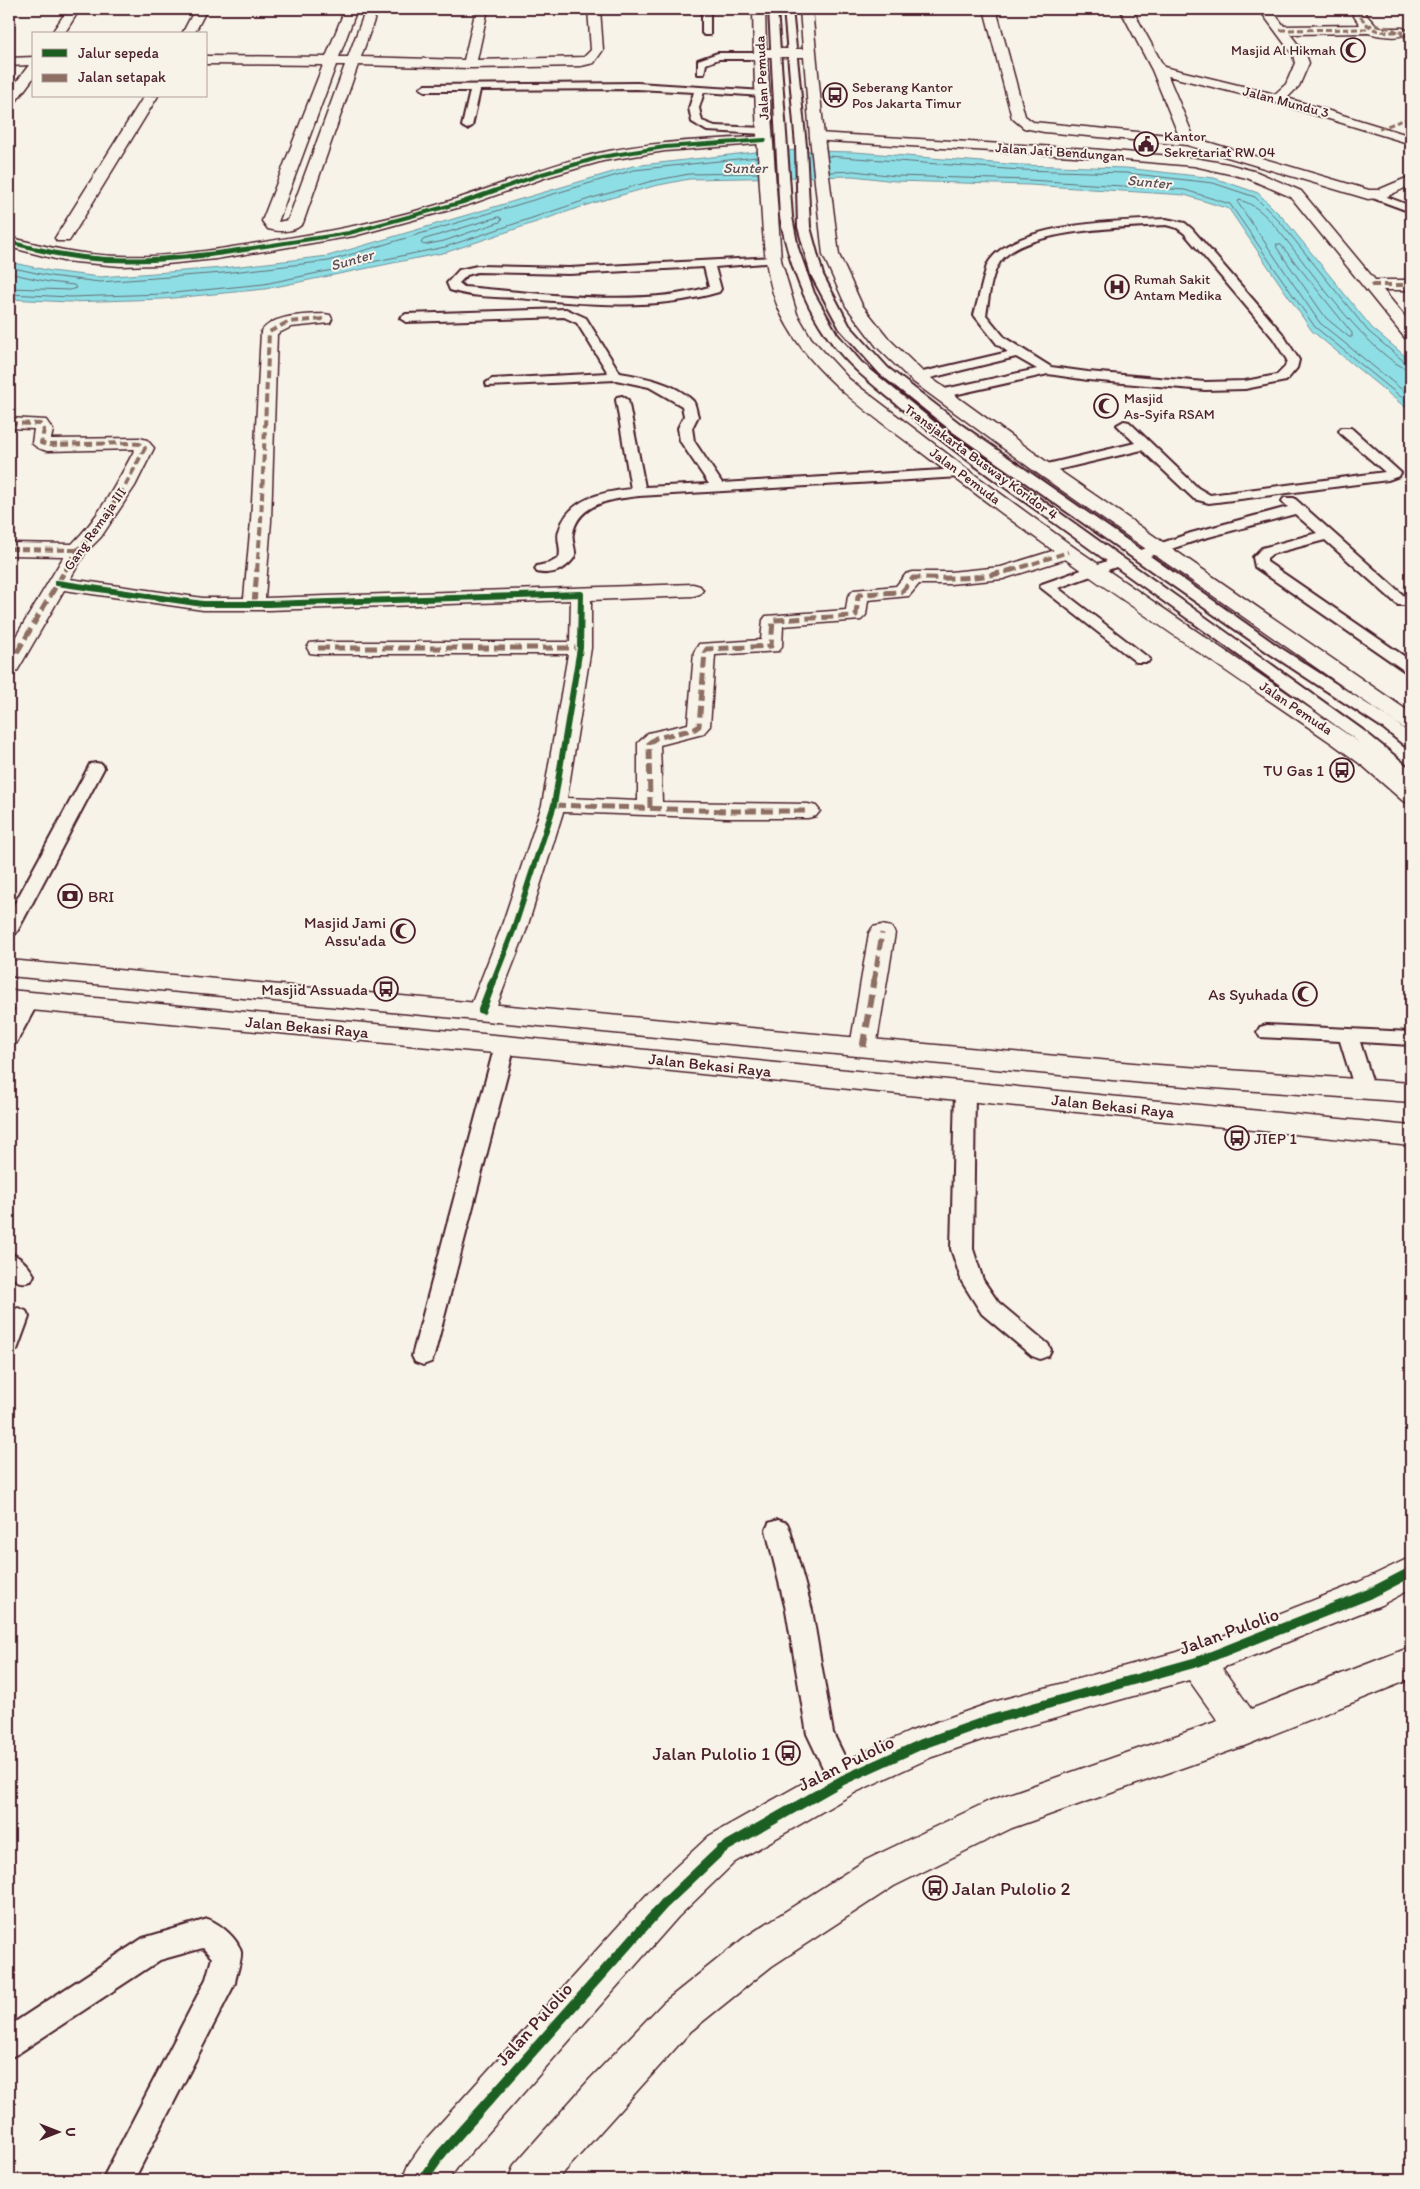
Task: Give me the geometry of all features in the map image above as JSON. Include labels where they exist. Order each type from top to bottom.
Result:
[{"type":"street","points":[[58,32],[74,9]]},
{"type":"street","points":[[189,32],[201,9]]},
{"type":"street","points":[[351,9],[270,221],[273,226],[295,223],[372,9]]},
{"type":"street","points":[[470,64],[482,9]]},
{"type":"street","points":[[208,60],[331,60],[470,64],[567,63],[589,60],[597,50],[594,9]]},
{"type":"street","name":"Jalan Pemuda","points":[[759,9],[762,93],[774,185],[773,260],[789,314],[804,340],[843,383],[960,473],[1068,552],[1341,739],[1371,761],[1411,796]]},
{"type":"street","points":[[806,9],[831,255],[854,306],[883,343],[918,377],[1051,474],[1148,552],[1411,723]]},
{"type":"street","points":[[990,9],[1021,120],[1029,125],[1188,141],[1368,195],[1381,194],[1411,180]]},
{"type":"street","points":[[1126,9],[1159,70],[1188,141]]},
{"type":"street","points":[[1265,9],[1299,55],[1302,63],[1292,86],[1278,99]]},
{"type":"street","points":[[1355,9],[1367,27],[1375,32],[1403,32],[1411,43]]},
{"type":"street","points":[[1280,30],[1367,27]]},
{"type":"street","points":[[760,55],[809,53]]},
{"type":"street","points":[[9,62],[32,61]]},
{"type":"street","points":[[9,102],[32,70]]},
{"type":"street","name":"Jalan Mundu 3","points":[[1159,70],[1278,99],[1411,140]]},
{"type":"street","points":[[63,238],[150,98]]},
{"type":"street","points":[[1379,129],[1411,117]]},
{"type":"street","points":[[9,242],[63,256],[120,261],[156,260],[216,254],[349,233],[463,202],[542,174],[601,157],[664,147],[769,140]]},
{"type":"street","name":"Jalan Jati Bendungan","points":[[818,141],[1090,153],[1194,162],[1252,175],[1296,194],[1411,334]]},
{"type":"street","points":[[1370,285],[1411,285]]},
{"type":"street","points":[[254,604],[261,521],[269,332],[275,326],[286,323],[324,319]]},
{"type":"street","name":"Gang Remaja III","points":[[9,423],[40,424],[44,430],[41,443],[47,445],[127,443],[140,444],[145,448],[125,486],[94,533],[77,550],[9,666]]},
{"type":"street","points":[[9,549],[77,550]]},
{"type":"street","points":[[650,808],[649,744],[656,738],[695,729],[700,726],[705,652],[707,649],[771,646],[773,620],[854,616],[856,615],[858,596],[861,594],[902,592],[913,578],[950,578],[1004,573],[1068,552]]},
{"type":"street","points":[[57,583],[204,604],[693,590]]},
{"type":"street","points":[[482,1010],[513,931],[554,805],[580,648],[581,594]]},
{"type":"street","points":[[318,648],[580,648]]},
{"type":"street","points":[[554,805],[726,811],[808,811]]},
{"type":"street","points":[[863,1047],[882,933]]},
{"type":"street","name":"Jalan Bekasi Raya","points":[[9,968],[482,1010],[1062,1067],[1247,1083],[1411,1093]]},
{"type":"street","name":"Jalan Bekasi Raya","points":[[19,1000],[505,1045],[1411,1136]]},
{"type":"street","points":[[1061,1101],[1062,1067]]},
{"type":"street","name":"Jalan Pulolio","points":[[423,2180],[448,2145],[678,1890],[722,1849],[843,1780],[922,1744],[990,1720],[1197,1662],[1369,1594],[1411,1572]]},
{"type":"street","points":[[1197,1662],[1244,1729]]},
{"type":"street","points":[[529,2180],[604,2095],[677,2017],[758,1952],[880,1873],[1002,1814],[1244,1729],[1411,1663]]},
{"type":"lane","points":[[706,9],[707,33]]},
{"type":"lane","points":[[700,89],[694,108],[697,122],[701,126],[769,140],[776,53],[773,9]]},
{"type":"lane","name":"Transjakarta Busway Koridor 4","points":[[788,9],[801,146],[804,227],[817,274],[844,326],[884,371],[958,428],[1148,552],[1274,650],[1389,725],[1411,743]]},
{"type":"lane","points":[[701,72],[700,62],[718,56],[760,55]]},
{"type":"lane","points":[[425,88],[637,86],[762,93]]},
{"type":"lane","points":[[467,126],[476,87]]},
{"type":"lane","name":"Transjakarta Busway Koridor 4","points":[[774,185],[786,217],[792,248],[808,294],[832,335],[857,365],[887,392],[939,433],[1358,734],[1411,777]]},
{"type":"lane","points":[[1374,195],[1410,209]]},
{"type":"lane","points":[[1166,222],[1181,225],[1188,231],[1278,336],[1293,360],[1291,368],[1281,378],[1245,385],[1213,386],[1088,376],[1048,370],[1018,353],[1002,341],[980,315],[994,261],[1001,253],[1012,245],[1072,229],[1166,222]]},
{"type":"lane","points":[[709,264],[715,289],[699,294],[666,299],[589,301],[551,299],[463,290],[454,287],[453,284],[463,272],[477,269],[569,271],[773,260]]},
{"type":"lane","points":[[406,318],[570,314],[582,321],[616,376]]},
{"type":"lane","points":[[918,377],[1018,353]]},
{"type":"lane","points":[[940,394],[1048,370]]},
{"type":"lane","points":[[492,383],[616,376],[650,382],[671,391],[688,404],[691,416],[685,428],[687,441],[719,488]]},
{"type":"lane","points":[[622,400],[639,492]]},
{"type":"lane","points":[[1124,424],[1193,491],[1199,496],[1209,499],[1388,476],[1394,473],[1346,431]]},
{"type":"lane","points":[[1051,474],[1144,445]]},
{"type":"lane","points":[[1051,474],[1155,455]]},
{"type":"lane","points":[[542,569],[562,564],[568,552],[565,536],[567,530],[578,511],[597,499],[639,492],[960,473]]},
{"type":"lane","points":[[1276,490],[1403,602]]},
{"type":"lane","points":[[1142,659],[1047,587],[1148,552],[1298,509]]},
{"type":"lane","points":[[1328,535],[1267,551],[1260,556],[1260,564],[1411,668]]},
{"type":"lane","points":[[9,930],[96,768]]},
{"type":"lane","points":[[9,1038],[19,1000]]},
{"type":"lane","points":[[1267,1032],[1411,1039]]},
{"type":"lane","points":[[1348,1035],[1365,1090]]},
{"type":"lane","points":[[423,1356],[505,1045]]},
{"type":"lane","points":[[965,1090],[962,1249],[973,1282],[990,1308],[1040,1350]]},
{"type":"lane","points":[[9,1344],[18,1317]]},
{"type":"lane","points":[[778,1530],[799,1610],[820,1734],[843,1780]]},
{"type":"lane","points":[[9,2043],[153,1948],[208,1933],[227,1953],[220,1983],[118,2180]]},
{"type":"water","name":"Sunter","points":[[773,150],[855,152],[1020,165],[1126,168],[1214,178],[1258,193],[1284,219],[1372,328],[1411,361],[1411,412],[1312,331],[1229,209],[1185,195],[1029,185],[895,181],[853,176],[689,179],[654,186],[593,203],[447,252],[265,289],[163,299],[69,302],[9,299],[9,262],[51,271],[100,277],[223,268],[328,256],[633,166]]},
{"type":"marked path","points":[[1355,9],[1374,31],[1403,32]]},
{"type":"marked path","points":[[1366,25],[1391,28],[1401,33],[1411,43]]},
{"type":"marked path","points":[[1280,30],[1368,29]]},
{"type":"marked path","points":[[1379,129],[1411,117]]},
{"type":"marked path","points":[[1371,285],[1411,285]]},
{"type":"marked path","points":[[254,604],[261,521],[269,332],[288,322],[324,319]]},
{"type":"marked path","points":[[9,423],[40,424],[44,430],[41,443],[47,445],[127,443],[140,444],[145,448],[125,486],[94,533],[77,550],[9,666]]},
{"type":"marked path","points":[[9,549],[77,550]]},
{"type":"marked path","points":[[650,808],[649,743],[656,738],[695,729],[699,726],[705,652],[707,649],[771,646],[773,620],[854,616],[856,615],[858,596],[861,594],[902,592],[913,578],[950,578],[1003,573],[1068,552]]},
{"type":"marked path","points":[[318,648],[580,648]]},
{"type":"marked path","points":[[554,805],[727,811],[808,811]]},
{"type":"marked path","points":[[863,1047],[882,933]]},
{"type":"cycle path","points":[[9,242],[63,256],[120,261],[157,260],[216,254],[349,233],[463,202],[542,174],[601,157],[665,147],[765,140]]},
{"type":"cycle path","points":[[57,583],[203,604],[268,604],[581,594],[580,648],[554,805],[513,931],[482,1010]]},
{"type":"cycle path","points":[[423,2180],[442,2153],[664,1904],[722,1849],[843,1780],[922,1744],[990,1720],[1197,1662],[1369,1594],[1411,1572]]},
{"type":"place","name":"Masjid Al Hikmah","points":[[1353,50]]},
{"type":"place","name":"Seberang Kantor Pos Jakarta Timur","points":[[835,95]]},
{"type":"place","name":"Kantor Sekretariat RW 04","points":[[1146,144]]},
{"type":"place","name":"Rumah Sakit Antam Medika","points":[[1117,287]]},
{"type":"place","name":"Masjid As-Syifa RSAM","points":[[1106,406]]},
{"type":"place","name":"TU Gas 1","points":[[1342,770]]},
{"type":"place","name":"BRI","points":[[70,896]]},
{"type":"place","name":"Masjid Jami Assu'ada","points":[[403,931]]},
{"type":"place","name":"Masjid Assuada","points":[[386,989]]},
{"type":"place","name":"As Syuhada","points":[[1305,994]]},
{"type":"place","name":"JIEP 1","points":[[1237,1138]]},
{"type":"place","name":"Jalan Pulolio 1","points":[[788,1753]]},
{"type":"place","name":"Jalan Pulolio 2","points":[[935,1888]]}]
